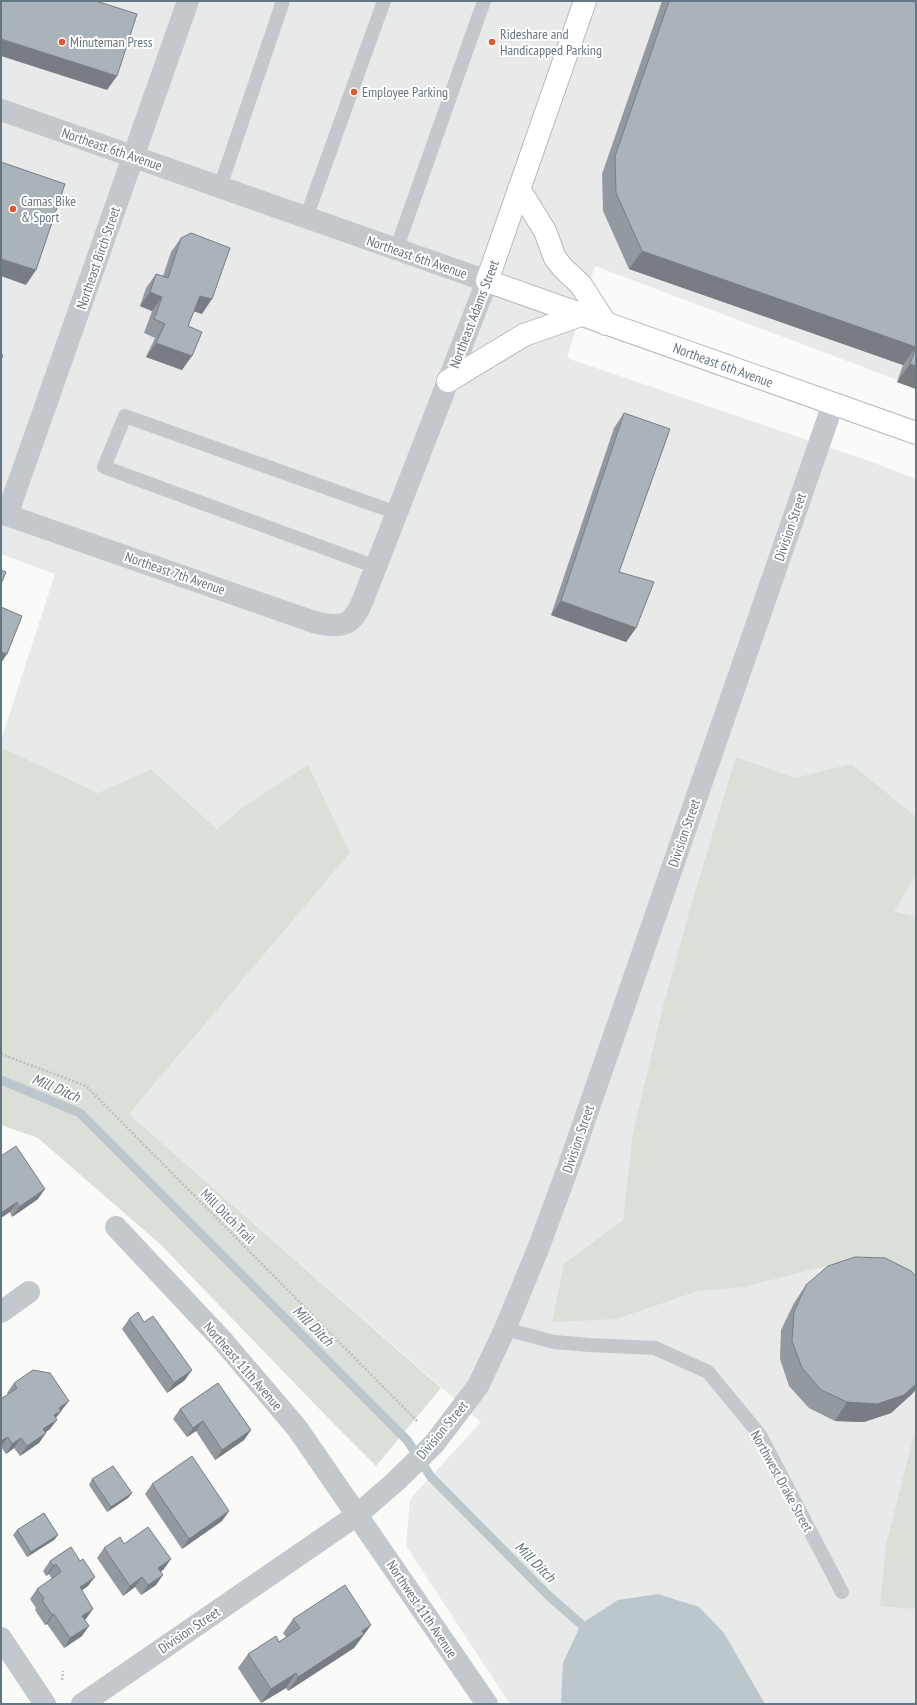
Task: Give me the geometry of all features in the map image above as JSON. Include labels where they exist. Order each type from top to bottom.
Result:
[{"type":"main road","name":"Northeast Adams Street","points":[[487,281],[585,1]]},
{"type":"main road","points":[[519,189],[545,231],[555,258],[581,285],[606,324]]},
{"type":"main road","name":"Northeast 6th Avenue","points":[[487,281],[916,433]]},
{"type":"main road","points":[[448,381],[524,335],[581,315]]},
{"type":"street","name":"Northeast Birch Street","points":[[4,514],[133,156],[187,1]]},
{"type":"street","name":"Northeast 6th Avenue","points":[[1,110],[487,281]]},
{"type":"street","name":"Northeast Adams Street","points":[[349,621],[358,613],[487,281]]},
{"type":"street","name":"Division Street","points":[[82,1704],[357,1515],[395,1482],[434,1444],[478,1386],[505,1329],[538,1249],[568,1168],[833,404]]},
{"type":"street","name":"Northeast 7th Avenue","points":[[4,514],[330,627],[341,625],[349,621]]},
{"type":"street","name":"Northeast 11th Avenue","points":[[116,1227],[222,1340],[296,1428],[357,1515]]},
{"type":"street","points":[[1,1312],[29,1292]]},
{"type":"street","name":"Northwest 11th Avenue","points":[[357,1515],[487,1704]]},
{"type":"street","points":[[1,1638],[45,1704]]},
{"type":"lane","points":[[220,187],[283,1]]},
{"type":"lane","points":[[306,218],[384,1]]},
{"type":"lane","points":[[396,250],[484,1]]},
{"type":"lane","points":[[376,567],[104,467],[125,416],[397,513]]},
{"type":"lane","name":"Northwest Drake Street","points":[[505,1329],[554,1342],[590,1346],[655,1348],[708,1372],[760,1435],[842,1592]]},
{"type":"path","name":"Mill Ditch Trail","points":[[1,1054],[86,1086],[420,1425]]},
{"type":"path","points":[[62,1680],[63,1671]]},
{"type":"shaded area","points":[[1,1],[916,1],[916,387],[595,266],[567,358],[869,461],[916,479],[916,1704],[510,1704],[406,1546],[410,1499],[481,1422],[129,1114],[350,853],[243,807],[217,829],[151,769],[98,793],[1,747],[1,740],[55,574],[1,554]]},
{"type":"shaded area","points":[[1,747],[98,793],[151,769],[217,829],[243,807],[308,765],[350,853],[129,1114],[441,1388],[376,1466],[160,1244],[38,1138],[1,1125]]},
{"type":"shaded area","points":[[736,757],[795,778],[851,764],[916,817],[916,875],[894,911],[916,917],[916,1293],[860,1257],[744,1287],[698,1291],[616,1319],[552,1322],[564,1264],[623,1220],[633,1133],[662,1011],[692,902]]},
{"type":"shaded area","points":[[916,1427],[916,1609],[880,1606],[886,1545]]},
{"type":"shaded area","points":[[658,1594],[699,1607],[724,1633],[765,1704],[562,1704],[563,1663],[581,1624],[618,1600]]},
{"type":"building","name":"Minuteman Press","points":[[1,1],[96,1],[137,14],[117,76],[1,39]]},
{"type":"building","points":[[669,1],[916,1],[916,347],[642,251],[616,193],[615,156]]},
{"type":"building","points":[[1,162],[65,184],[36,270],[1,259]]},
{"type":"building","points":[[191,233],[230,248],[212,299],[200,296],[188,326],[202,332],[192,356],[156,343],[165,324],[154,319],[162,297],[150,292],[156,274],[168,278],[181,238]]},
{"type":"building","points":[[916,347],[916,366],[910,364]]},
{"type":"building","points":[[624,413],[670,429],[619,572],[654,582],[636,628],[561,601]]},
{"type":"building","points":[[1,570],[6,572],[1,584]]},
{"type":"building","points":[[1,607],[22,616],[7,654],[1,652]]},
{"type":"building","points":[[16,1146],[45,1189],[19,1207],[17,1202],[1,1213],[1,1156]]},
{"type":"building","points":[[855,1257],[885,1258],[911,1271],[916,1277],[916,1384],[904,1395],[877,1404],[847,1402],[821,1390],[802,1368],[792,1341],[794,1312],[806,1285],[828,1266]]},
{"type":"building","points":[[138,1312],[144,1322],[153,1316],[192,1370],[174,1383],[129,1319]]},
{"type":"building","points":[[33,1370],[50,1373],[69,1401],[59,1408],[61,1411],[54,1415],[57,1420],[43,1429],[46,1433],[27,1446],[21,1438],[12,1444],[8,1437],[1,1441],[1,1399],[17,1388],[14,1383]]},
{"type":"building","points":[[218,1383],[251,1430],[222,1450],[203,1421],[193,1428],[180,1409]]},
{"type":"building","points":[[192,1456],[229,1511],[189,1539],[152,1484]]},
{"type":"building","points":[[113,1466],[132,1493],[111,1507],[92,1479]]},
{"type":"building","points":[[44,1513],[58,1535],[31,1552],[17,1530]]},
{"type":"building","points":[[148,1527],[171,1559],[158,1568],[163,1575],[148,1585],[142,1577],[130,1586],[104,1548],[120,1537],[124,1544]]},
{"type":"building","points":[[71,1547],[80,1561],[83,1559],[95,1577],[80,1587],[93,1609],[82,1616],[89,1626],[70,1638],[54,1614],[52,1615],[37,1589],[61,1572],[56,1564],[53,1566],[50,1561]]},
{"type":"building","points":[[345,1585],[371,1625],[362,1631],[364,1634],[298,1677],[296,1673],[271,1689],[248,1654],[276,1636],[279,1642],[300,1628],[293,1619]]},
{"type":"waterway","name":"Mill Ditch","points":[[1,1080],[80,1113],[407,1440],[431,1477],[550,1597],[581,1624]]},
{"type":"place","name":"Minuteman Press","points":[[62,42]]},
{"type":"place","name":"Rideshare and Handicapped Parking","points":[[492,42]]},
{"type":"place","name":"Employee Parking","points":[[354,92]]},
{"type":"place","name":"Camas Bike & Sport","points":[[13,209]]}]
